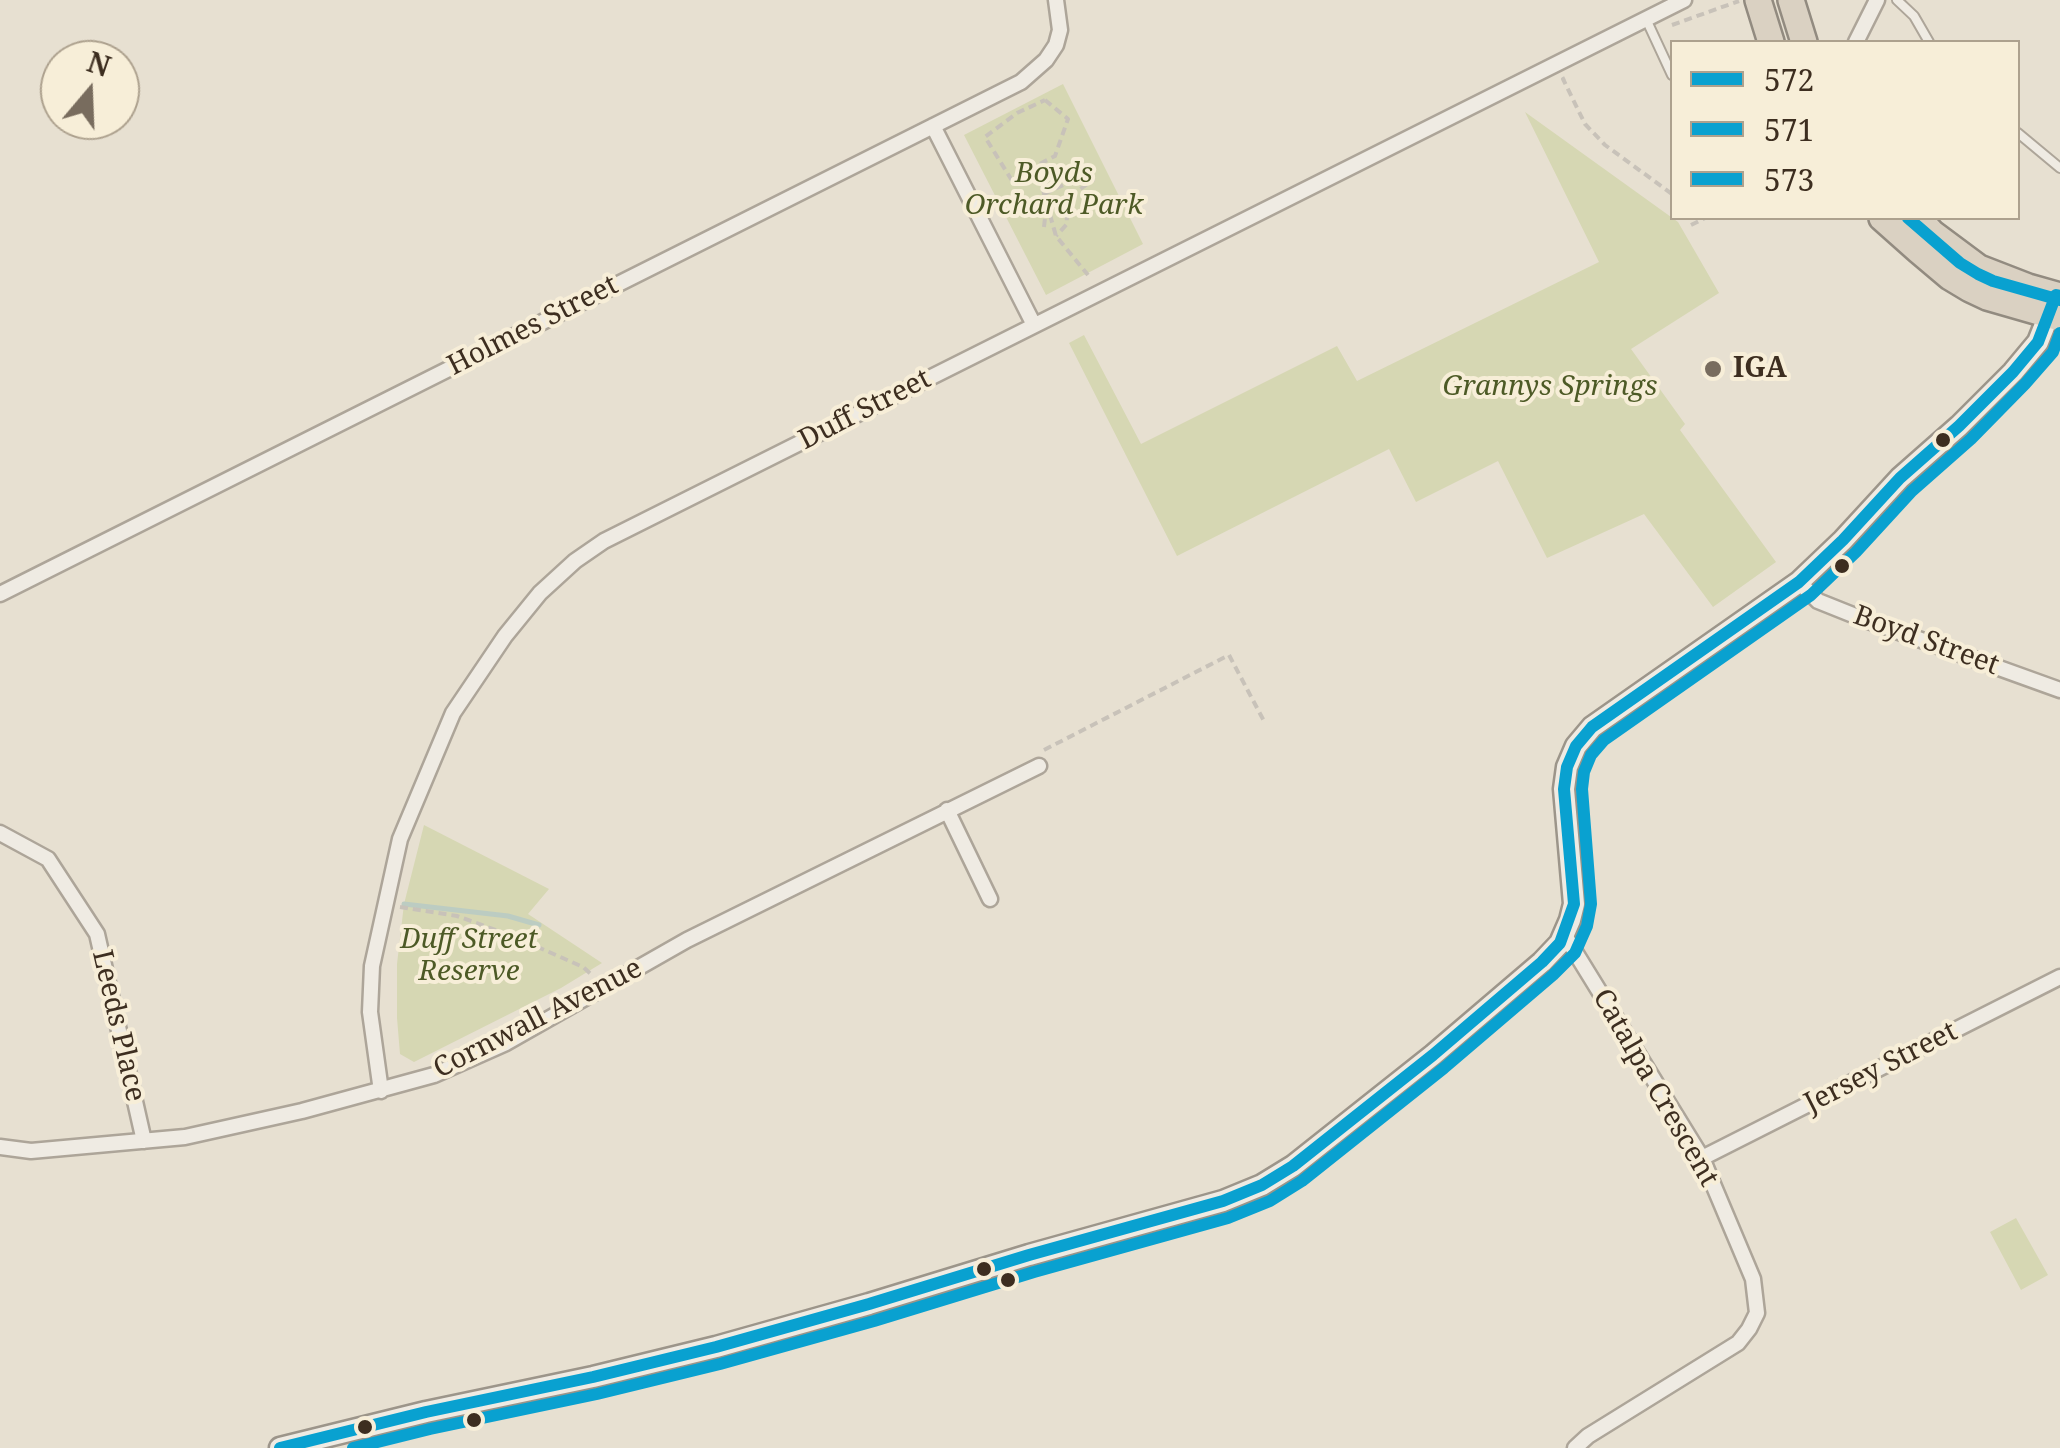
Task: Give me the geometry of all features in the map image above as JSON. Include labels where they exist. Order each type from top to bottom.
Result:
[{"type":"highway","points":[[1758,0],[1770,40]]},
{"type":"highway","points":[[1791,0],[1803,40]]},
{"type":"highway","points":[[1884,220],[1939,268],[1970,289],[1987,297],[2056,306]]},
{"type":"highway","points":[[1920,220],[1979,268],[2056,306]]},
{"type":"main road","points":[[280,1448],[308,1445],[426,1412],[593,1377],[869,1304],[1236,1196],[1292,1166],[1433,1056],[1542,962],[1564,934],[1574,904],[1564,789],[1576,746],[1592,727],[1798,582],[1900,478],[2013,372],[2038,342],[2056,306]]},
{"type":"street","name":"Holmes Street","points":[[0,594],[1021,82],[1056,46],[1060,30],[1056,0]]},
{"type":"street","name":"Duff Street","points":[[381,1090],[370,1012],[372,966],[400,839],[453,713],[505,636],[540,593],[574,561],[604,541],[1684,0]]},
{"type":"street","points":[[1857,40],[1877,0]]},
{"type":"street","points":[[932,126],[1034,326]]},
{"type":"street","name":"Boyd Street","points":[[1798,582],[1818,600],[1848,613],[2060,690]]},
{"type":"street","name":"Cornwall Avenue","points":[[0,1147],[32,1152],[185,1138],[434,1076],[506,1043],[687,940],[1039,766]]},
{"type":"street","points":[[946,810],[990,899]]},
{"type":"street","name":"Leeds Place","points":[[0,833],[48,859],[97,934],[144,1141]]},
{"type":"street","name":"Catalpa Crescent","points":[[1564,934],[1702,1158],[1753,1279],[1757,1313],[1738,1343],[1588,1436],[1575,1448]]},
{"type":"street","name":"Jersey Street","points":[[1702,1158],[2060,977]]},
{"type":"lane","points":[[1896,0],[1914,16],[1929,40]]},
{"type":"lane","points":[[1646,19],[1670,72]]},
{"type":"lane","points":[[2020,136],[2060,168]]},
{"type":"path","points":[[1563,79],[1585,124],[1605,145],[1670,193]]},
{"type":"path","points":[[1045,100],[1068,118],[1055,156],[1040,164],[1011,179],[986,137],[1017,113],[1045,100]]},
{"type":"path","points":[[1040,164],[1056,236],[1088,274]]},
{"type":"path","points":[[1044,194],[1089,173],[1100,189]]},
{"type":"path","points":[[1056,236],[1067,224],[1066,199],[1093,180]]},
{"type":"path","points":[[1044,226],[1044,218],[1050,214]]},
{"type":"path","points":[[1691,225],[1699,220]]},
{"type":"path","points":[[1039,766],[1039,753],[1229,655],[1265,723]]},
{"type":"path","points":[[400,907],[457,916],[514,936],[583,967],[605,988]]},
{"type":"green space","name":"Boyds Orchard Park","points":[[1063,84],[1143,244],[1046,295],[964,135]]},
{"type":"green space","name":"Grannys Springs","points":[[1525,112],[1670,216],[1670,220],[1678,222],[1719,293],[1631,349],[1685,424],[1680,430],[1776,562],[1713,607],[1644,514],[1547,558],[1498,461],[1416,502],[1389,449],[1177,556],[1069,343],[1084,335],[1141,444],[1337,346],[1357,381],[1599,262]]},
{"type":"green space","name":"Duff Street Reserve","points":[[424,825],[549,889],[528,914],[602,963],[561,988],[414,1062],[400,1054],[397,964],[404,904]]},
{"type":"green space","points":[[2016,1218],[2048,1275],[2021,1290],[1990,1232]]},
{"type":"waterway","points":[[404,904],[508,916],[539,925]]},
{"type":"transit line","name":"573","points":[[1910,220],[1978,274],[2060,300]]},
{"type":"transit line","name":"572","points":[[280,1448],[716,1347],[1223,1201],[1262,1185],[1293,1166],[1433,1055],[1560,943],[1574,904],[1564,789],[1567,767],[1576,746],[1592,727],[1799,582],[1900,478],[2013,372],[2038,342],[2056,295],[2060,296]]},
{"type":"transit line","name":"571","points":[[353,1448],[597,1394],[874,1321],[1228,1218],[1270,1201],[1302,1181],[1444,1068],[1575,953],[1587,926],[1591,904],[1584,772],[1591,755],[1604,740],[1811,595],[1912,491],[2025,384],[2053,352],[2060,333]]},
{"type":"place","name":"IGA","points":[[1713,369]]}]
